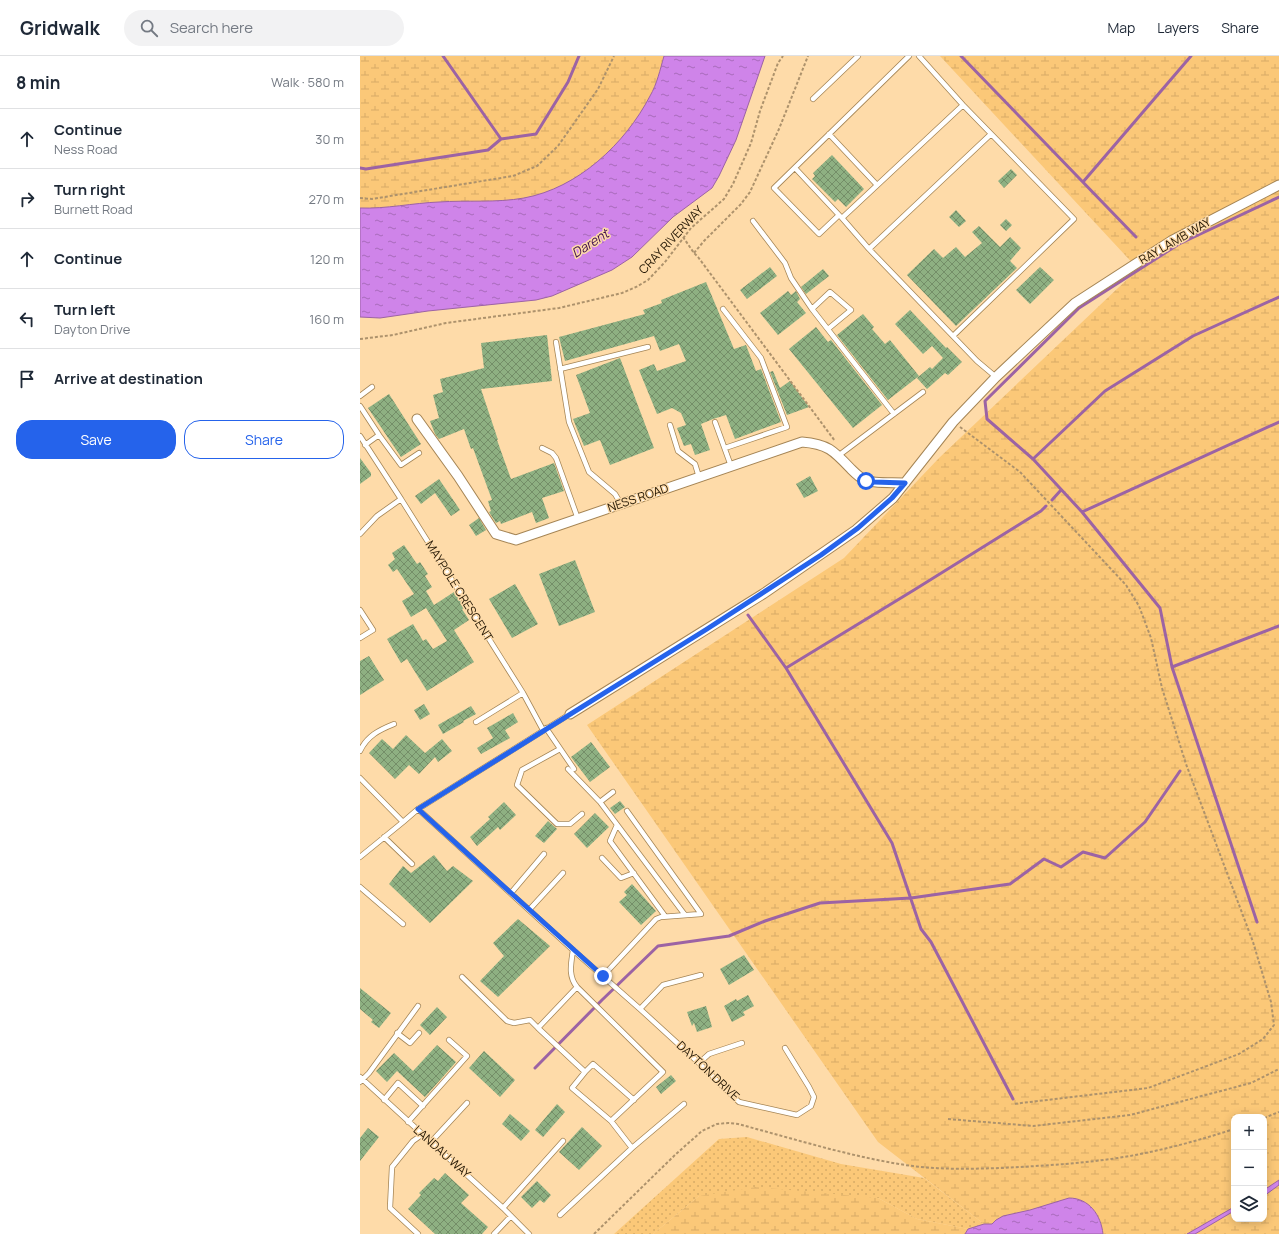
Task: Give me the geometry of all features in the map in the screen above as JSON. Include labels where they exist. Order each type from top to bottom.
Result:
[{"type":"street","name":"RAY LAMB WAY","points":[[570,714],[713,625],[821,555],[858,528],[892,498],[954,422],[996,377],[1075,303],[1171,242],[1279,185]]},
{"type":"street","name":"NESS ROAD","points":[[417,419],[458,476],[496,534],[516,540],[802,442],[816,443],[828,447],[859,477],[866,481],[905,483]]},
{"type":"lane","points":[[813,99],[858,56]]},
{"type":"lane","points":[[909,56],[774,188],[819,234],[841,217],[877,185],[963,105]]},
{"type":"lane","points":[[919,56],[963,105],[1074,219],[953,336]]},
{"type":"lane","points":[[829,134],[877,185]]},
{"type":"lane","points":[[869,249],[991,134]]},
{"type":"lane","points":[[795,168],[869,249],[977,361],[996,377]]},
{"type":"lane","points":[[753,221],[786,263],[791,278],[812,309],[894,414]]},
{"type":"lane","points":[[812,309],[830,292],[851,310],[828,329]]},
{"type":"lane","points":[[723,309],[761,358],[787,427],[725,448]]},
{"type":"lane","points":[[556,342],[569,422],[589,472],[615,494],[621,504]]},
{"type":"lane","points":[[560,369],[648,348]]},
{"type":"lane","points":[[360,396],[372,387]]},
{"type":"lane","points":[[838,456],[923,392]]},
{"type":"lane","points":[[360,406],[401,465],[419,454]]},
{"type":"lane","points":[[715,422],[731,466]]},
{"type":"lane","points":[[670,425],[678,451],[695,464],[699,477]]},
{"type":"lane","points":[[365,445],[379,435]]},
{"type":"lane","name":"MAYPOLE CRESCENT","points":[[360,436],[545,729],[574,769]]},
{"type":"lane","points":[[542,448],[552,453],[556,458],[578,519]]},
{"type":"lane","points":[[360,534],[377,516],[401,499]]},
{"type":"lane","points":[[360,610],[373,630],[360,638]]},
{"type":"lane","points":[[476,722],[523,693]]},
{"type":"lane","points":[[360,857],[418,809],[570,714]]},
{"type":"lane","points":[[360,751],[369,737],[379,730],[394,724]]},
{"type":"lane","points":[[560,749],[522,770],[517,786],[557,824],[570,824],[582,814]]},
{"type":"lane","points":[[568,768],[600,802],[685,915]]},
{"type":"lane","points":[[360,778],[403,822]]},
{"type":"lane","points":[[600,802],[613,792]]},
{"type":"lane","points":[[418,809],[572,950],[603,976],[656,919],[665,916],[702,914],[627,811]]},
{"type":"lane","points":[[617,825],[610,841],[665,916]]},
{"type":"lane","points":[[384,837],[412,864]]},
{"type":"lane","points":[[511,893],[544,854]]},
{"type":"lane","points":[[602,858],[621,878],[634,873]]},
{"type":"lane","points":[[529,910],[563,873]]},
{"type":"lane","points":[[360,887],[403,924]]},
{"type":"lane","points":[[572,950],[572,980],[577,987],[664,1072],[612,1121]]},
{"type":"lane","points":[[640,1009],[663,986],[701,975]]},
{"type":"lane","name":"DAYTON DRIVE","points":[[603,976],[699,1063],[739,1102],[797,1115],[811,1106],[814,1097],[785,1048]]},
{"type":"lane","points":[[462,977],[507,1021],[514,1023],[530,1020],[585,1072]]},
{"type":"lane","points":[[538,1028],[577,987]]},
{"type":"lane","points":[[361,1080],[369,1073],[418,1006]]},
{"type":"lane","points":[[397,1033],[410,1043],[419,1033]]},
{"type":"lane","points":[[408,1122],[468,1056],[448,1040]]},
{"type":"lane","points":[[699,1063],[709,1054],[742,1043]]},
{"type":"lane","points":[[632,1148],[612,1121],[572,1088],[593,1064],[634,1100]]},
{"type":"lane","name":"LANDAU WAY","points":[[361,1080],[431,1142],[530,1234]]},
{"type":"lane","points":[[384,1100],[398,1083],[423,1106]]},
{"type":"lane","points":[[431,1142],[467,1103]]},
{"type":"lane","points":[[560,1215],[632,1148],[684,1104]]},
{"type":"lane","points":[[418,1234],[390,1208],[392,1167],[413,1141],[422,1134]]},
{"type":"lane","points":[[503,1208],[563,1141]]},
{"type":"lane","points":[[494,1234],[511,1216]]},
{"type":"path","points":[[360,198],[372,199],[513,176],[537,166],[558,146],[598,89],[614,56]]},
{"type":"path","name":"CRAY RIVERWAY","points":[[360,339],[393,335],[446,323],[559,308],[622,293],[648,280],[665,262],[683,237],[724,198],[733,184],[751,143],[760,111],[778,63],[783,56]]},
{"type":"path","points":[[694,254],[704,241],[741,204],[750,192],[779,129],[808,56]]},
{"type":"path","points":[[683,237],[694,254],[823,425]]},
{"type":"path","points":[[954,422],[1020,472],[1126,585],[1139,606],[1151,638],[1162,688],[1186,764],[1253,942],[1271,1002],[1274,1025],[1263,1039],[1239,1054],[1148,1088],[1013,1104]]},
{"type":"path","points":[[948,1120],[1033,1126],[1130,1115],[1251,1082],[1279,1069]]},
{"type":"path","points":[[1267,1117],[1279,1112]]},
{"type":"path","points":[[594,1234],[702,1130],[717,1124],[738,1124],[862,1156],[900,1164],[929,1168],[963,1169],[1028,1167],[1111,1159],[1162,1150],[1205,1139],[1231,1130]]},
{"type":"green space","points":[[360,56],[722,56],[582,216],[360,238]]},
{"type":"green space","points":[[940,56],[1279,56],[1279,1234],[653,1234],[699,1196],[756,1187],[878,1198],[917,1219],[968,1229],[984,1224],[878,1142],[587,725],[844,558],[939,458],[1138,269]]},
{"type":"green space","points":[[747,1137],[841,1164],[924,1178],[984,1224],[968,1229],[917,1219],[878,1198],[699,1196],[653,1234],[614,1234],[719,1139]]},
{"type":"water","name":"Darent","points":[[664,56],[765,56],[736,140],[712,188],[673,217],[632,257],[612,270],[552,296],[536,300],[428,311],[380,318],[360,317],[360,208],[380,208],[439,202],[513,200],[544,193],[563,185],[598,161],[627,131],[640,114],[652,91]]},
{"type":"water","points":[[1279,1180],[1279,1185],[1267,1194],[1267,1188]]},
{"type":"water","points":[[1069,1198],[1082,1201],[1093,1209],[1100,1220],[1103,1234],[965,1234],[968,1229],[984,1224],[992,1224],[1003,1216],[1030,1210]]},
{"type":"water","points":[[1231,1209],[1231,1213],[1195,1234],[1187,1234]]},
{"type":"building","points":[[832,155],[864,189],[846,207],[838,199],[835,202],[812,179],[815,176],[813,173]]},
{"type":"building","points":[[1011,169],[1017,175],[1004,188],[998,181]]},
{"type":"building","points":[[956,210],[966,221],[959,227],[949,217]]},
{"type":"building","points":[[1006,219],[1012,225],[1006,231],[1000,225]]},
{"type":"building","points":[[979,226],[1000,247],[1010,237],[1021,248],[1010,261],[1017,268],[956,326],[907,275],[934,249],[943,258],[956,247],[965,257],[982,243],[972,232]]},
{"type":"building","points":[[770,267],[777,276],[747,299],[740,290]]},
{"type":"building","points":[[1040,267],[1054,280],[1030,304],[1016,290]]},
{"type":"building","points":[[823,269],[829,276],[806,294],[801,287]]},
{"type":"building","points":[[706,282],[734,349],[746,345],[756,371],[761,369],[781,422],[735,439],[726,415],[713,419],[701,424],[710,450],[695,455],[691,444],[684,446],[677,428],[686,425],[681,413],[672,408],[657,414],[639,370],[654,364],[657,371],[686,361],[679,344],[660,351],[654,336],[565,361],[559,337],[645,314],[643,310],[662,303],[661,300]]},
{"type":"building","points":[[788,291],[791,295],[796,291],[800,299],[797,302],[806,313],[778,335],[760,313]]},
{"type":"building","points":[[910,310],[946,348],[947,347],[962,362],[948,375],[945,373],[927,389],[917,378],[930,367],[932,369],[943,358],[932,346],[923,354],[895,324]]},
{"type":"building","points":[[863,314],[874,327],[872,329],[885,344],[890,340],[919,376],[888,400],[837,335]]},
{"type":"building","points":[[816,327],[828,342],[831,340],[882,405],[853,428],[789,349]]},
{"type":"building","points":[[547,335],[552,381],[481,389],[511,479],[554,463],[564,491],[542,498],[549,518],[536,523],[532,512],[501,524],[500,521],[496,523],[489,512],[491,511],[488,501],[492,500],[473,448],[471,449],[464,429],[439,439],[435,434],[430,421],[439,418],[433,395],[443,392],[440,379],[484,368],[481,343]]},
{"type":"building","points":[[620,358],[654,448],[610,465],[600,440],[584,446],[573,419],[590,413],[576,375]]},
{"type":"building","points":[[773,371],[780,388],[790,381],[809,407],[787,415],[770,372]]},
{"type":"building","points":[[389,394],[421,444],[401,457],[368,408]]},
{"type":"building","points":[[360,458],[371,473],[371,476],[360,484]]},
{"type":"building","points":[[810,476],[818,491],[804,498],[796,484]]},
{"type":"building","points":[[439,479],[460,510],[451,516],[435,493],[421,504],[415,496]]},
{"type":"building","points":[[479,518],[486,530],[476,536],[469,525]]},
{"type":"building","points":[[404,545],[417,564],[420,562],[428,574],[425,576],[432,587],[426,591],[434,605],[454,592],[465,608],[462,609],[469,620],[454,630],[474,662],[427,691],[407,659],[401,663],[387,639],[413,624],[423,641],[426,639],[433,649],[447,641],[426,608],[411,617],[402,601],[414,594],[397,569],[393,572],[388,565],[395,559],[392,553]]},
{"type":"building","points":[[575,560],[595,612],[559,626],[539,574]]},
{"type":"building","points":[[515,584],[538,624],[512,638],[489,599]]},
{"type":"building","points":[[369,656],[384,680],[360,695],[360,661]]},
{"type":"building","points":[[424,704],[430,714],[420,720],[414,710]]},
{"type":"building","points":[[471,706],[476,714],[443,734],[438,725]]},
{"type":"building","points":[[513,713],[518,722],[505,730],[510,738],[481,754],[477,748],[493,738],[487,728]]},
{"type":"building","points":[[406,735],[425,753],[442,739],[452,751],[438,762],[435,757],[419,774],[409,765],[395,779],[369,753],[382,739],[393,749]]},
{"type":"building","points":[[591,742],[610,767],[590,782],[571,757]]},
{"type":"building","points":[[620,801],[625,807],[615,814],[610,808]]},
{"type":"building","points":[[504,802],[516,815],[500,830],[498,827],[477,846],[470,837],[490,819],[488,817]]},
{"type":"building","points":[[595,813],[609,827],[587,848],[574,834]]},
{"type":"building","points":[[548,821],[557,829],[544,843],[535,836]]},
{"type":"building","points":[[434,855],[447,871],[453,866],[473,881],[430,923],[389,884],[403,866],[411,873]]},
{"type":"building","points":[[632,884],[656,911],[641,925],[619,902],[627,895],[624,892]]},
{"type":"building","points":[[518,919],[550,946],[498,997],[480,981],[504,956],[493,943]]},
{"type":"building","points":[[744,955],[754,970],[729,985],[720,969]]},
{"type":"building","points":[[360,988],[391,1013],[379,1028],[371,1022],[373,1020],[360,1009]]},
{"type":"building","points":[[748,995],[754,1006],[743,1012],[745,1015],[732,1022],[724,1006],[736,999],[737,1001]]},
{"type":"building","points":[[706,1006],[712,1027],[697,1032],[694,1023],[692,1026],[687,1012]]},
{"type":"building","points":[[437,1007],[447,1017],[430,1035],[420,1025]]},
{"type":"building","points":[[437,1045],[456,1062],[425,1097],[397,1071],[387,1082],[376,1071],[394,1053],[413,1071]]},
{"type":"building","points":[[484,1051],[515,1080],[500,1097],[469,1068]]},
{"type":"building","points":[[671,1075],[676,1081],[661,1094],[656,1087]]},
{"type":"building","points":[[557,1104],[565,1112],[543,1137],[535,1130]]},
{"type":"building","points":[[510,1114],[530,1131],[521,1141],[502,1124]]},
{"type":"building","points":[[582,1127],[602,1146],[579,1170],[559,1152]]},
{"type":"building","points":[[368,1128],[379,1137],[360,1161],[360,1138]]},
{"type":"building","points":[[445,1173],[469,1195],[461,1203],[488,1227],[482,1234],[435,1234],[408,1209],[421,1195],[419,1193],[434,1178],[438,1181]]},
{"type":"building","points":[[537,1181],[551,1195],[544,1203],[540,1200],[532,1208],[521,1197]]},
{"type":"waterway","points":[[360,168],[366,169],[488,150],[501,139],[443,56]]},
{"type":"waterway","points":[[501,139],[536,134],[568,82],[579,56]]},
{"type":"waterway","points":[[961,56],[1136,237]]},
{"type":"waterway","points":[[1083,182],[1191,56]]},
{"type":"waterway","points":[[1257,922],[1172,667],[1160,608],[1082,512],[1033,459],[987,419],[985,401],[1079,308],[1179,244],[1279,197]]},
{"type":"waterway","points":[[1033,459],[1105,391],[1193,336],[1279,297]]},
{"type":"waterway","points":[[1082,512],[1279,422]]},
{"type":"waterway","points":[[1052,500],[1061,490]]},
{"type":"waterway","points":[[786,668],[1041,511],[1046,506]]},
{"type":"waterway","points":[[748,615],[786,668],[892,843],[921,929],[931,942],[1013,1099]]},
{"type":"waterway","points":[[1172,667],[1279,626]]},
{"type":"waterway","points":[[535,1068],[658,946],[729,936],[765,921],[820,903],[911,898],[1010,884],[1044,859],[1061,867],[1083,852],[1105,858],[1145,822],[1180,771]]},
{"type":"route","points":[[603,976],[572,950],[418,809],[763,594],[858,528],[892,498],[905,483],[866,481]]}]
